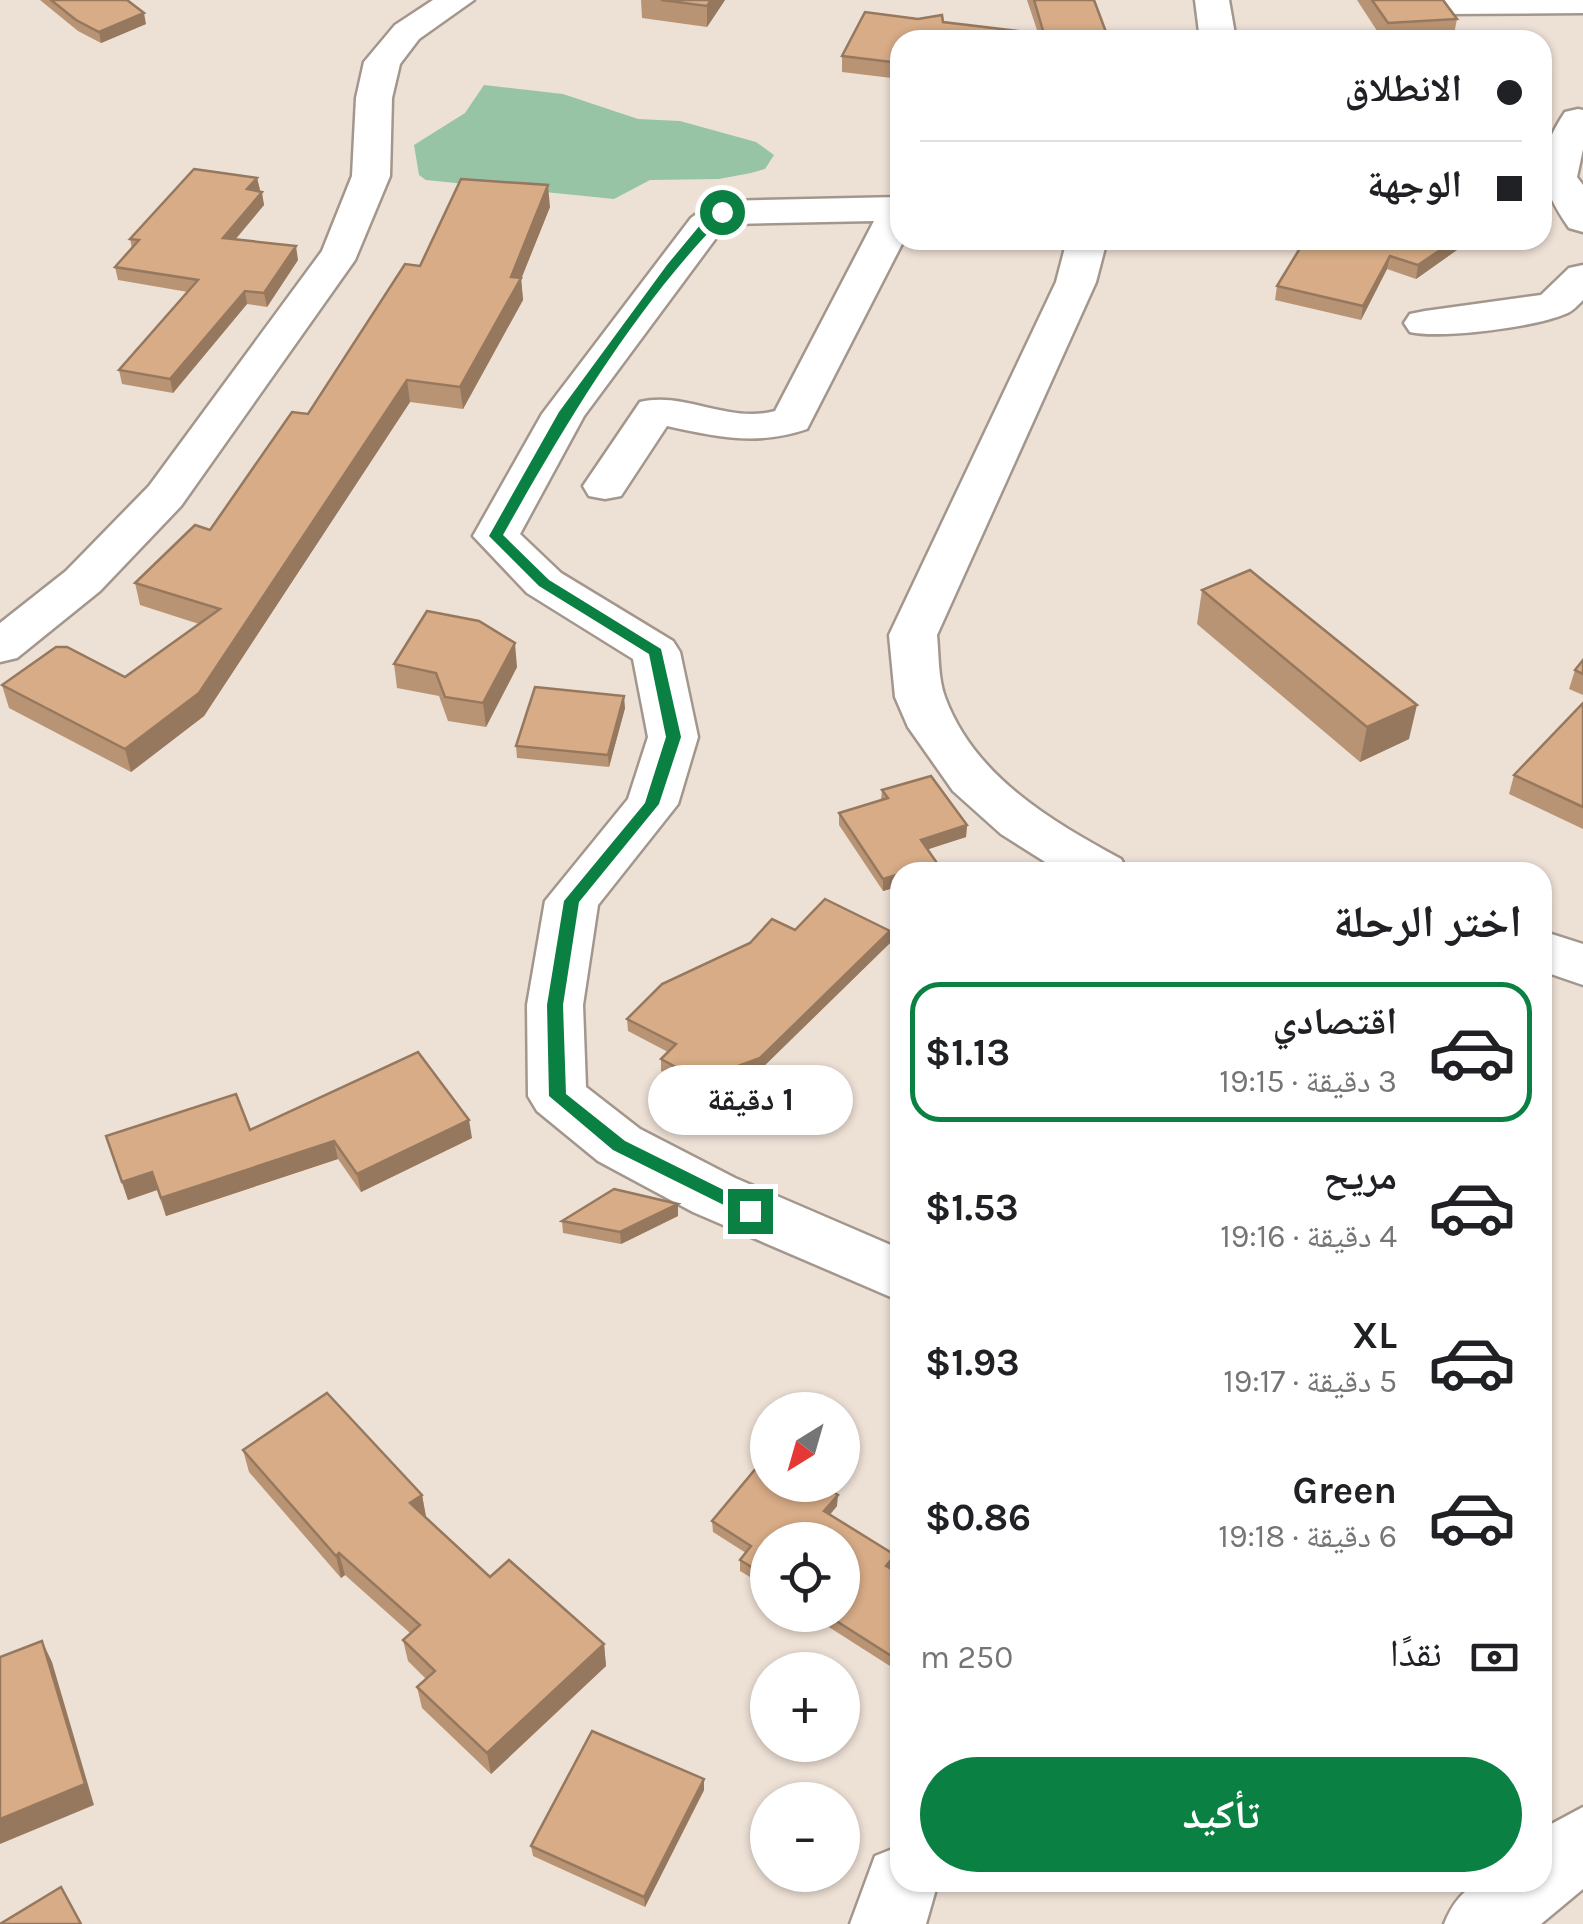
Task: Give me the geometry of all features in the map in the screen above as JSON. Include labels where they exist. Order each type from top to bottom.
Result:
[{"type":"street","points":[[0,647],[83,580],[165,496],[341,252],[371,176],[374,98],[382,62],[407,32],[457,0]]},
{"type":"street","points":[[1212,0],[1216,30]]},
{"type":"street","points":[[1438,2],[1583,3]]},
{"type":"street","points":[[1438,2],[1462,30]]},
{"type":"street","points":[[1552,104],[1580,121],[1563,152],[1558,178],[1576,200],[1583,220]]},
{"type":"street","points":[[890,209],[722,212],[705,226],[564,414],[496,536],[544,583],[656,652],[673,737],[652,804],[572,901],[555,1005],[557,1096],[619,1145],[714,1196],[890,1272]]},
{"type":"street","points":[[606,486],[655,411],[738,428],[780,426],[792,420],[890,229]]},
{"type":"street","points":[[1083,862],[1055,847],[994,803],[949,757],[919,694],[914,635],[1076,282],[1084,250]]},
{"type":"street","points":[[1425,323],[1554,305],[1583,277]]},
{"type":"street","points":[[1552,954],[1583,965]]},
{"type":"street","points":[[1552,1868],[1583,1843]]},
{"type":"street","points":[[888,1924],[898,1892]]},
{"type":"street","points":[[1482,1924],[1522,1892]]},
{"type":"green space","points":[[484,85],[563,94],[638,119],[680,121],[756,142],[774,155],[765,169],[751,173],[719,179],[650,180],[614,199],[426,180],[419,175],[414,145],[465,113]]},
{"type":"building","points":[[51,0],[127,0],[144,13],[99,32]]},
{"type":"building","points":[[661,0],[711,0],[707,6]]},
{"type":"building","points":[[1034,0],[1094,0],[1105,30],[1043,30]]},
{"type":"building","points":[[1372,0],[1443,0],[1457,19],[1388,23]]},
{"type":"building","points":[[865,12],[918,19],[942,15],[943,22],[1010,30],[890,30],[890,62],[842,56]]},
{"type":"building","points":[[194,169],[257,178],[247,189],[262,192],[223,238],[296,246],[264,293],[245,291],[170,379],[119,370],[198,280],[115,267],[139,240],[130,239]]},
{"type":"building","points":[[461,179],[548,185],[511,277],[521,278],[460,387],[407,380],[199,693],[125,749],[2,685],[56,647],[67,647],[125,677],[220,609],[135,583],[195,525],[210,530],[292,412],[308,414],[405,264],[420,266]]},
{"type":"building","points":[[1299,250],[1440,250],[1418,265],[1390,256],[1363,306],[1277,286]]},
{"type":"building","points":[[1250,570],[1417,705],[1367,727],[1202,590]]},
{"type":"building","points":[[427,611],[479,621],[515,643],[483,703],[445,697],[436,673],[394,664]]},
{"type":"building","points":[[535,687],[624,696],[608,755],[516,746]]},
{"type":"building","points":[[1583,703],[1583,807],[1514,775]]},
{"type":"building","points":[[931,776],[967,825],[921,840],[936,862],[890,862],[890,877],[883,879],[839,813],[888,798],[882,790]]},
{"type":"building","points":[[825,899],[890,931],[760,1058],[700,1080],[661,1059],[676,1044],[627,1019],[662,984],[750,943],[772,919],[795,930]]},
{"type":"building","points":[[418,1052],[469,1120],[357,1174],[334,1141],[161,1198],[152,1172],[122,1182],[106,1136],[236,1094],[250,1130]]},
{"type":"building","points":[[614,1189],[678,1204],[620,1232],[562,1221]]},
{"type":"building","points":[[327,1393],[422,1495],[410,1503],[490,1577],[509,1560],[604,1644],[487,1753],[417,1687],[435,1671],[403,1640],[420,1625],[339,1553],[336,1556],[243,1450]]},
{"type":"building","points":[[750,1476],[750,1502],[832,1502],[824,1511],[842,1522],[750,1522],[750,1545],[712,1521]]},
{"type":"building","points":[[860,1533],[890,1552],[886,1566],[890,1568],[890,1655],[854,1632],[860,1632]]},
{"type":"building","points":[[750,1547],[750,1566],[740,1560]]},
{"type":"building","points":[[42,1641],[85,1784],[0,1819],[0,1657]]},
{"type":"building","points":[[592,1731],[704,1779],[644,1897],[531,1846]]},
{"type":"building","points":[[61,1887],[81,1924],[0,1924]]},
{"type":"route","points":[[722,212],[705,226],[671,268],[564,414],[496,536],[544,583],[656,652],[673,737],[652,804],[572,901],[555,1005],[557,1096],[619,1145],[750,1211]]}]
